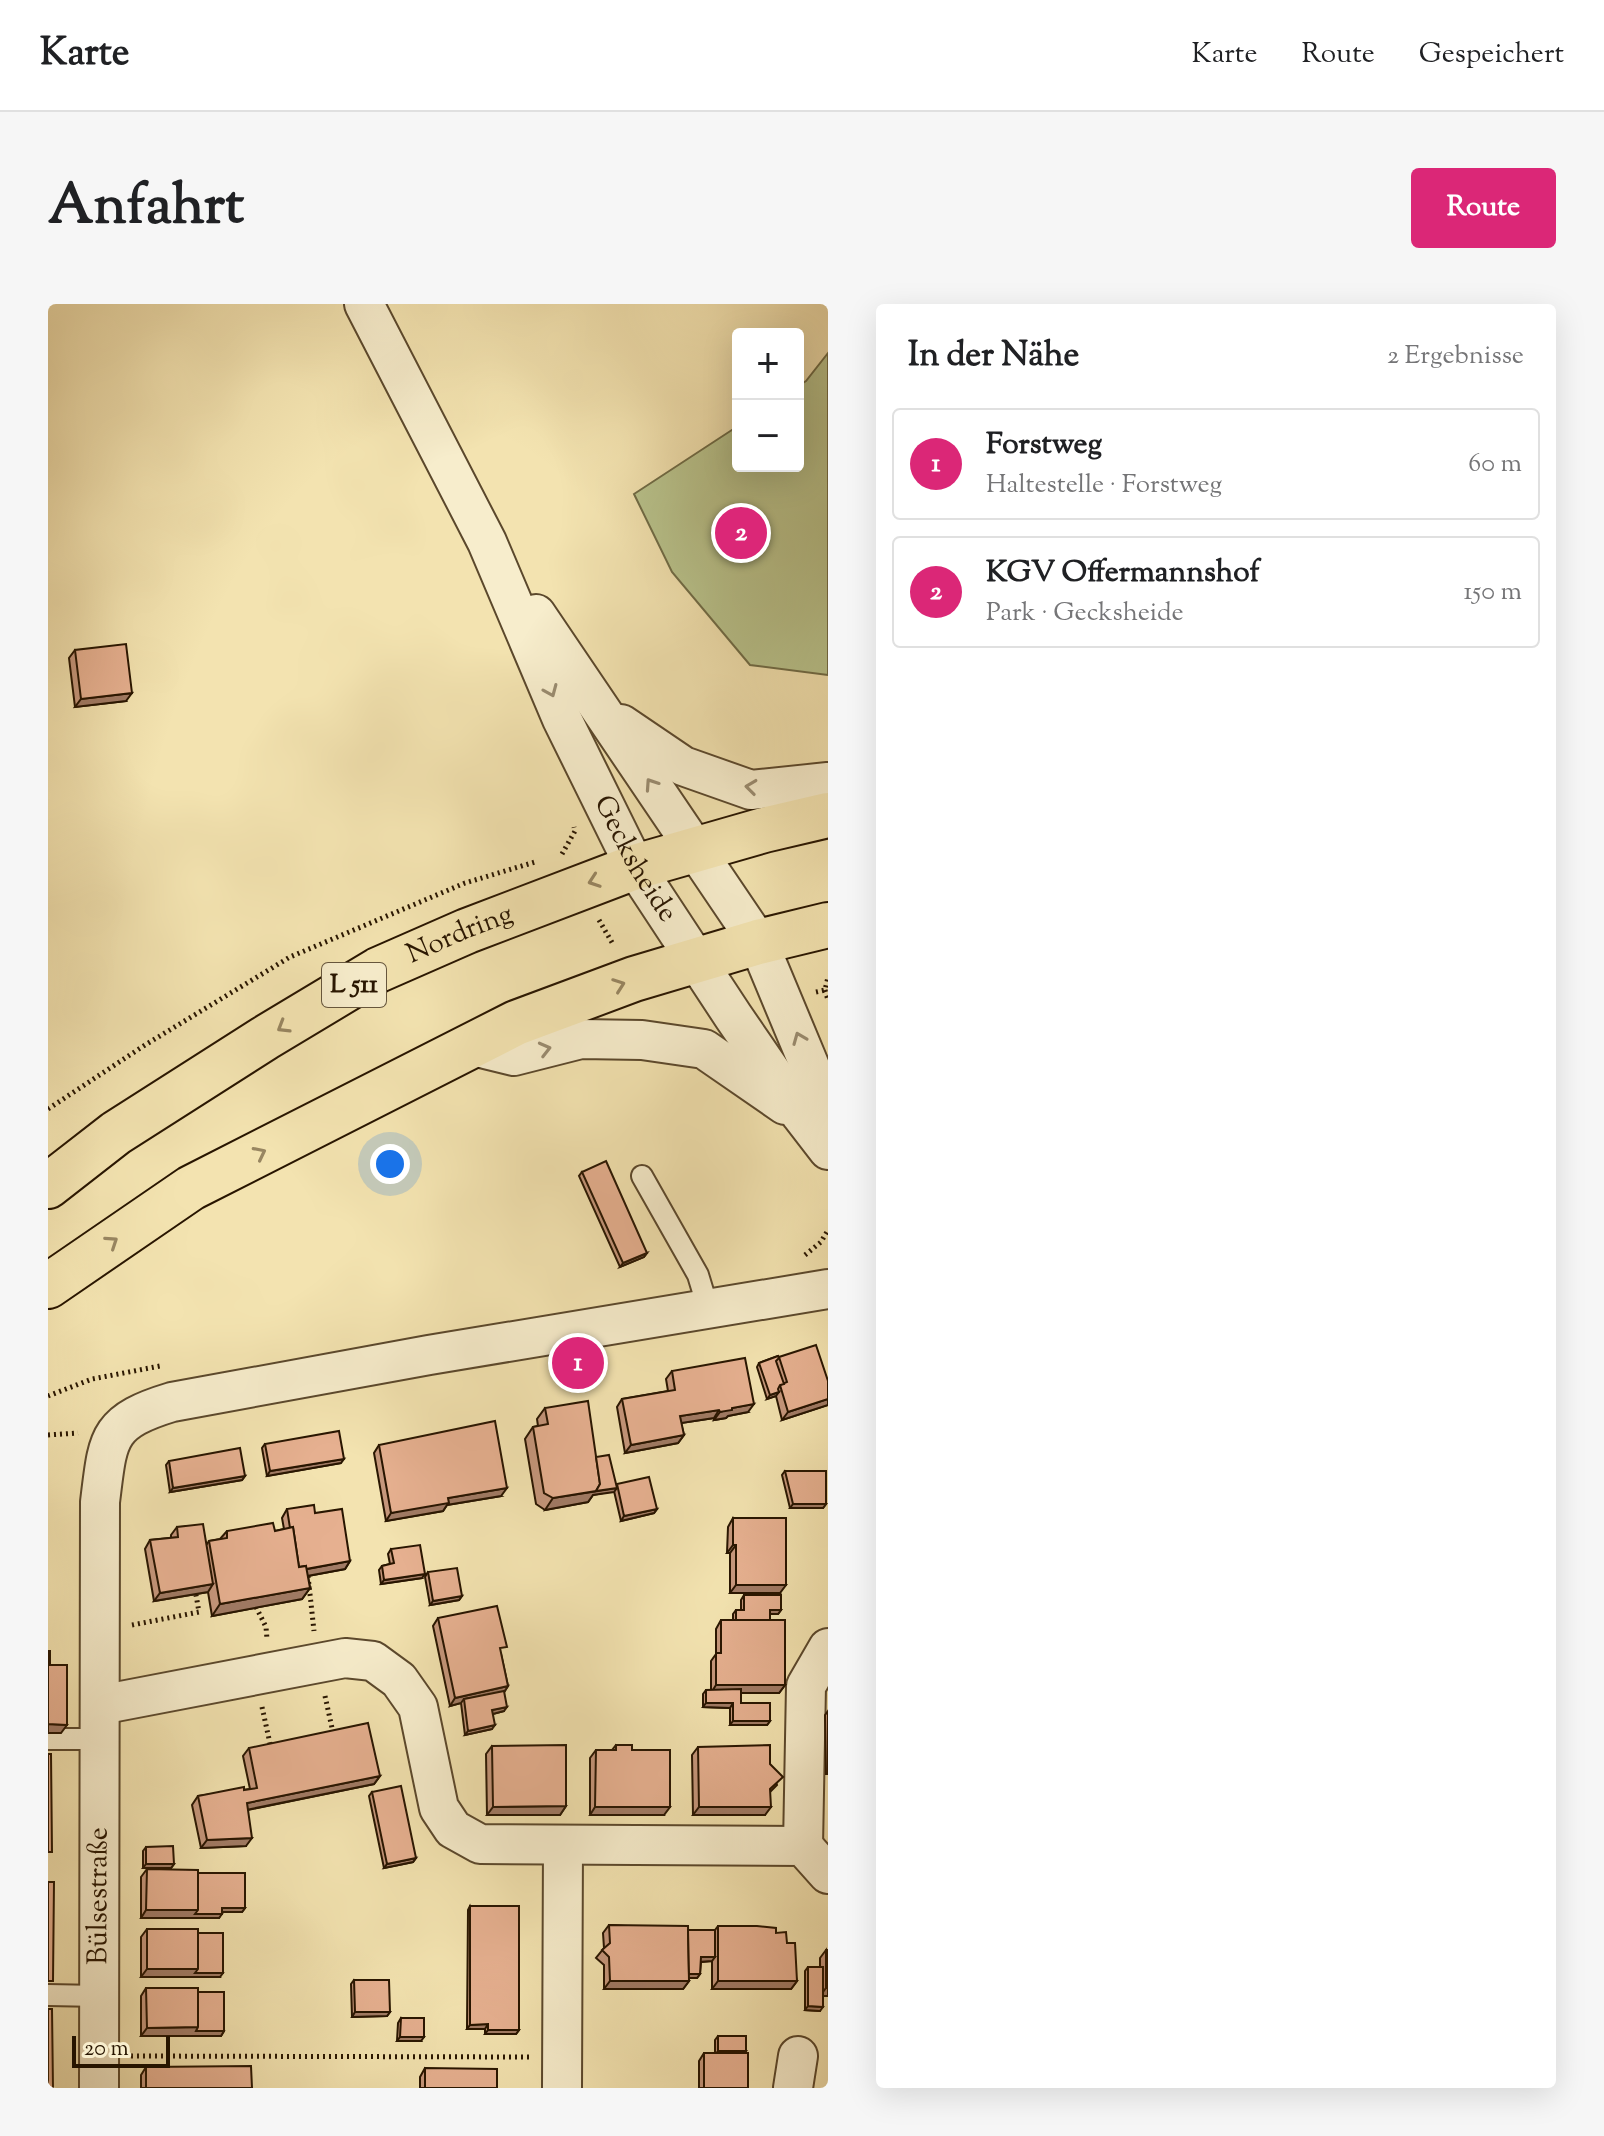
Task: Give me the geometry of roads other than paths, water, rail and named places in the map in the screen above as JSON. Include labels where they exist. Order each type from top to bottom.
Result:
[{"type":"main road","name":"Nordring","points":[[48,1186],[116,1133],[378,970],[579,886],[695,849],[828,815]]},
{"type":"main road","points":[[48,1286],[191,1188],[516,1023],[634,979],[828,925]]},
{"type":"street","name":"Gecksheide","points":[[364,304],[487,542],[562,719],[635,867],[697,962],[814,1112]]},
{"type":"street","name":"Gecksheide","points":[[487,542],[758,942],[828,1150]]},
{"type":"street","points":[[602,711],[683,766],[751,790],[828,782]]},
{"type":"street","points":[[469,1045],[514,1056],[581,1039],[642,1040],[704,1049],[814,1112]]},
{"type":"street","points":[[708,1308],[828,1289]]},
{"type":"street","name":"Bülsestraße","points":[[99,2072],[100,1502],[105,1461],[115,1431],[138,1412],[172,1402],[708,1308]]},
{"type":"street","points":[[100,1722],[345,1658],[373,1661],[399,1680],[418,1707],[439,1808],[453,1829],[480,1844],[563,1845],[816,1860],[806,1686],[828,1648]]},
{"type":"street","points":[[562,2072],[563,1845]]},
{"type":"lane","points":[[642,1176],[698,1275],[708,1308]]},
{"type":"lane","points":[[48,1739],[100,1722]]},
{"type":"lane","points":[[48,1995],[99,1996]]},
{"type":"place","name":"KGV Offermannshof","points":[[741,533]]},
{"type":"place","name":"Forstweg","points":[[578,1363]]}]
